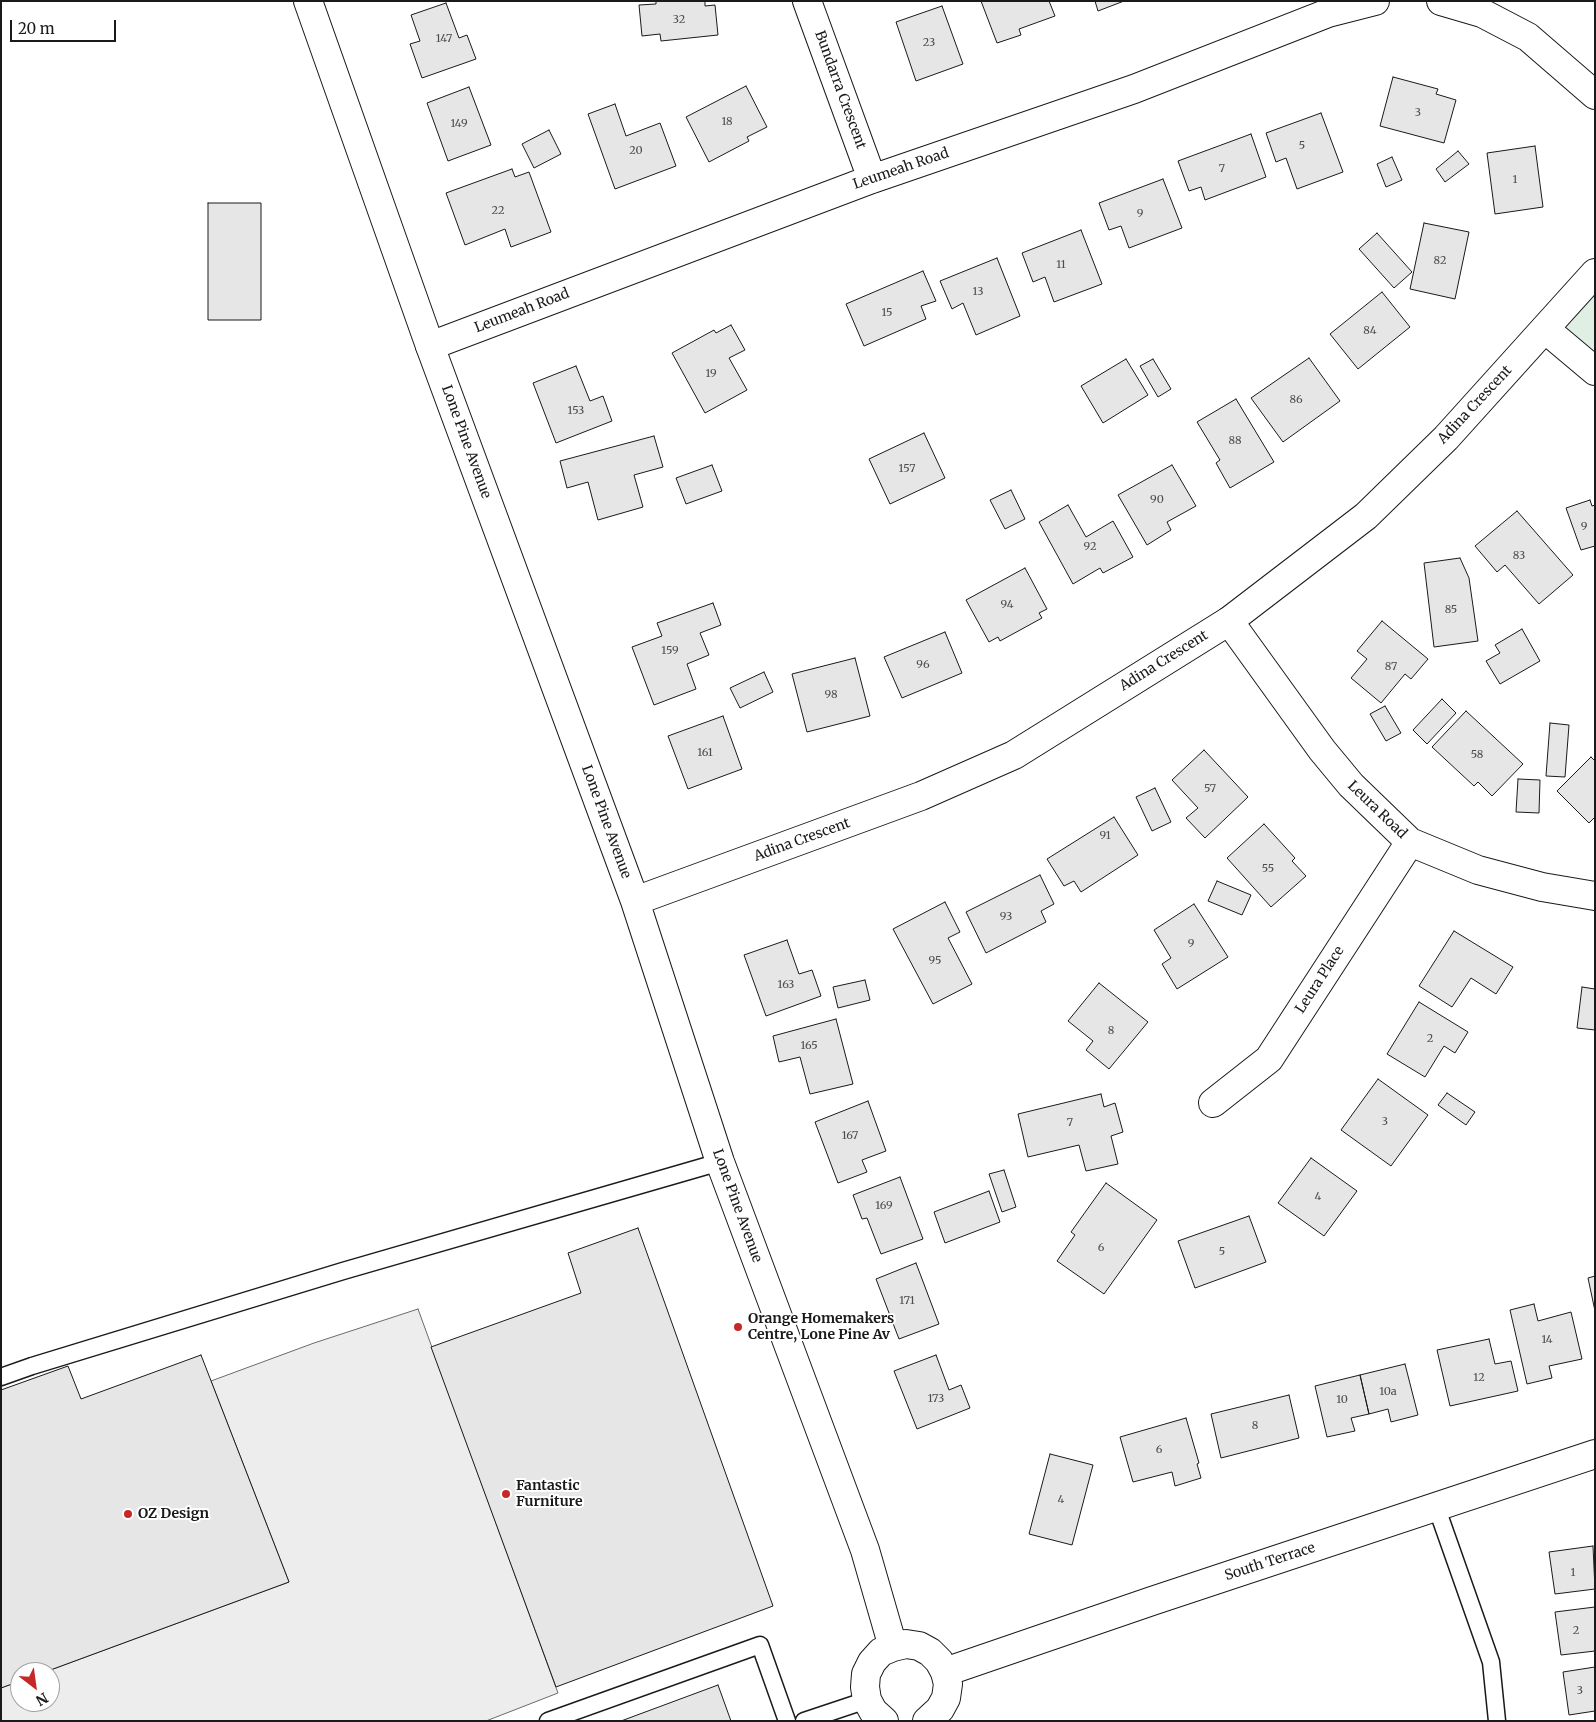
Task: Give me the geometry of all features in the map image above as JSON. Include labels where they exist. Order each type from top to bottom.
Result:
[{"type":"street","name":"Lone Pine Avenue","points":[[308,1],[430,346],[635,901],[720,1162],[865,1550],[893,1647]]},
{"type":"street","name":"Bundarra Crescent","points":[[807,1],[872,179]]},
{"type":"street","name":"Leumeah Road","points":[[430,346],[872,179],[1134,89],[1328,13],[1375,1]]},
{"type":"street","points":[[1441,1],[1482,13],[1528,37],[1595,95]]},
{"type":"street","name":"Adina Crescent","points":[[635,901],[921,796],[1014,755],[1229,621],[1366,516],[1446,438],[1595,274]]},
{"type":"street","points":[[1545,329],[1595,371]]},
{"type":"street","name":"Leura Road","points":[[1229,621],[1322,750],[1351,786],[1410,842],[1478,870],[1542,887],[1595,896]]},
{"type":"street","name":"Leura Place","points":[[1213,1103],[1269,1059],[1410,842]]},
{"type":"street","name":"South Terrace","points":[[945,1672],[1595,1454]]},
{"type":"street","points":[[884,1721],[873,1711],[867,1700],[866,1674],[872,1662],[881,1652],[906,1644],[919,1646],[930,1652],[939,1661],[945,1672],[948,1684],[946,1698],[940,1709],[927,1721]]},
{"type":"lane","points":[[1,1377],[343,1271],[720,1162]]},
{"type":"lane","points":[[1436,1506],[1491,1662],[1497,1721]]},
{"type":"lane","points":[[548,1721],[760,1645],[787,1721]]},
{"type":"lane","points":[[804,1721],[867,1700]]},
{"type":"green space","points":[[1595,273],[1595,371],[1545,329]]},
{"type":"shaded area","points":[[418,1309],[558,1693],[486,1721],[1,1721],[1,1688],[10,1685],[10,1712],[60,1712],[60,1666],[289,1582],[211,1381],[314,1343]]},
{"type":"building","points":[[656,1],[705,1],[705,6],[715,5],[718,35],[661,41],[660,34],[642,36],[639,5],[656,4]]},
{"type":"building","points":[[981,1],[1049,1],[1055,16],[1019,29],[1021,35],[997,43]]},
{"type":"building","points":[[1095,1],[1124,1],[1098,11]]},
{"type":"building","points":[[446,3],[459,38],[467,35],[476,59],[422,78],[410,44],[420,41],[411,15]]},
{"type":"building","points":[[942,6],[963,64],[916,81],[896,22]]},
{"type":"building","points":[[1393,77],[1438,89],[1436,94],[1456,100],[1444,143],[1380,126]]},
{"type":"building","points":[[746,86],[767,127],[747,137],[749,141],[709,162],[686,117]]},
{"type":"building","points":[[469,87],[491,145],[448,161],[427,103]]},
{"type":"building","points":[[615,104],[626,136],[660,123],[676,166],[615,189],[588,114]]},
{"type":"building","points":[[1321,113],[1343,172],[1297,189],[1286,158],[1276,162],[1266,133]]},
{"type":"building","points":[[549,130],[561,154],[534,168],[522,144]]},
{"type":"building","points":[[1251,134],[1266,177],[1205,200],[1201,187],[1189,191],[1178,161]]},
{"type":"building","points":[[1535,146],[1543,207],[1495,214],[1487,153]]},
{"type":"building","points":[[1458,151],[1469,164],[1445,182],[1436,169]]},
{"type":"building","points":[[1392,157],[1402,180],[1386,187],[1377,164]]},
{"type":"building","points":[[512,169],[515,177],[529,172],[551,232],[511,247],[505,229],[465,245],[446,193]]},
{"type":"building","points":[[1163,179],[1182,228],[1129,248],[1121,226],[1109,230],[1099,203]]},
{"type":"building","points":[[208,203],[261,203],[261,320],[208,320]]},
{"type":"building","points":[[1424,223],[1469,232],[1455,299],[1410,289]]},
{"type":"building","points":[[1081,230],[1102,284],[1054,302],[1045,277],[1033,282],[1022,253]]},
{"type":"building","points":[[1377,233],[1412,272],[1394,288],[1359,249]]},
{"type":"building","points":[[997,258],[1020,316],[976,335],[963,303],[952,309],[940,281]]},
{"type":"building","points":[[923,271],[936,301],[921,306],[926,319],[864,346],[846,304]]},
{"type":"building","points":[[1382,292],[1410,327],[1358,369],[1330,334]]},
{"type":"building","points":[[731,325],[745,350],[729,358],[747,390],[705,413],[672,353],[714,330],[716,333]]},
{"type":"building","points":[[1309,358],[1340,401],[1283,442],[1251,398]]},
{"type":"building","points":[[1126,359],[1148,395],[1103,423],[1081,386]]},
{"type":"building","points":[[1153,359],[1171,389],[1158,397],[1140,366]]},
{"type":"building","points":[[576,366],[590,401],[603,396],[612,421],[556,443],[533,383]]},
{"type":"building","points":[[1236,399],[1274,462],[1230,488],[1216,463],[1220,460],[1197,422]]},
{"type":"building","points":[[924,433],[945,478],[890,504],[869,459]]},
{"type":"building","points":[[654,436],[663,467],[634,475],[643,507],[598,520],[588,482],[567,488],[560,461]]},
{"type":"building","points":[[712,465],[722,491],[686,504],[676,478]]},
{"type":"building","points":[[1172,465],[1196,506],[1167,522],[1171,530],[1147,545],[1118,495]]},
{"type":"building","points":[[1011,490],[1025,519],[1005,529],[990,500]]},
{"type":"building","points":[[1590,500],[1592,506],[1595,505],[1595,546],[1581,550],[1566,508]]},
{"type":"building","points":[[1068,505],[1086,537],[1113,521],[1133,557],[1103,573],[1100,568],[1073,584],[1039,522]]},
{"type":"building","points":[[1517,511],[1573,575],[1539,604],[1505,565],[1497,572],[1475,546]]},
{"type":"building","points":[[1460,558],[1469,578],[1478,641],[1434,647],[1424,563]]},
{"type":"building","points":[[1025,568],[1047,609],[1039,613],[1042,618],[1000,641],[998,637],[989,642],[966,600]]},
{"type":"building","points":[[713,603],[721,625],[700,633],[709,655],[687,664],[696,689],[654,705],[632,647],[662,636],[657,623]]},
{"type":"building","points":[[1382,621],[1428,659],[1411,679],[1405,674],[1381,703],[1351,678],[1367,659],[1357,651]]},
{"type":"building","points":[[1522,629],[1540,661],[1500,684],[1486,661],[1500,653],[1495,645]]},
{"type":"building","points":[[945,632],[962,673],[902,698],[884,657]]},
{"type":"building","points":[[855,658],[870,716],[807,732],[792,674]]},
{"type":"building","points":[[764,672],[773,692],[740,708],[730,688]]},
{"type":"building","points":[[1442,699],[1456,713],[1427,744],[1413,730]]},
{"type":"building","points":[[1385,706],[1401,733],[1386,741],[1370,714]]},
{"type":"building","points":[[1466,711],[1523,764],[1492,796],[1478,782],[1474,786],[1432,747]]},
{"type":"building","points":[[723,716],[742,769],[688,789],[668,736]]},
{"type":"building","points":[[1550,723],[1569,725],[1565,777],[1546,776]]},
{"type":"building","points":[[1204,750],[1248,797],[1205,838],[1186,818],[1198,808],[1172,780]]},
{"type":"building","points":[[1591,757],[1595,761],[1595,817],[1589,823],[1557,791]]},
{"type":"building","points":[[1518,779],[1540,780],[1539,813],[1516,812]]},
{"type":"building","points":[[1155,788],[1171,822],[1152,831],[1136,797]]},
{"type":"building","points":[[1114,817],[1138,855],[1081,892],[1074,881],[1064,886],[1047,859]]},
{"type":"building","points":[[1264,824],[1295,858],[1292,861],[1306,876],[1271,907],[1227,858]]},
{"type":"building","points":[[1040,875],[1054,904],[1041,911],[1046,922],[986,953],[966,912]]},
{"type":"building","points":[[1217,881],[1251,895],[1242,915],[1208,901]]},
{"type":"building","points":[[945,902],[960,932],[948,938],[972,984],[933,1004],[893,929]]},
{"type":"building","points":[[1194,904],[1228,957],[1177,989],[1162,964],[1171,958],[1154,930]]},
{"type":"building","points":[[1454,931],[1513,967],[1496,994],[1471,978],[1452,1007],[1419,986]]},
{"type":"building","points":[[787,940],[799,974],[812,970],[821,996],[766,1016],[744,955]]},
{"type":"building","points":[[865,980],[870,1000],[838,1008],[833,987]]},
{"type":"building","points":[[1099,983],[1148,1022],[1109,1069],[1086,1050],[1093,1041],[1068,1021]]},
{"type":"building","points":[[1582,987],[1595,989],[1595,1030],[1577,1028]]},
{"type":"building","points":[[1419,1002],[1468,1032],[1455,1053],[1444,1046],[1425,1077],[1387,1054]]},
{"type":"building","points":[[836,1019],[853,1084],[810,1094],[800,1057],[779,1062],[773,1036]]},
{"type":"building","points":[[1378,1079],[1428,1115],[1391,1166],[1341,1130]]},
{"type":"building","points":[[1447,1093],[1475,1112],[1466,1125],[1438,1105]]},
{"type":"building","points":[[1101,1094],[1104,1107],[1115,1103],[1123,1132],[1111,1136],[1118,1164],[1086,1171],[1079,1145],[1028,1157],[1018,1114]]},
{"type":"building","points":[[868,1101],[886,1151],[862,1160],[867,1172],[838,1183],[815,1122]]},
{"type":"building","points":[[1311,1158],[1357,1191],[1324,1236],[1278,1203]]},
{"type":"building","points":[[1004,1170],[1016,1207],[1002,1212],[989,1174]]},
{"type":"building","points":[[900,1177],[923,1239],[881,1254],[867,1218],[862,1219],[853,1195]]},
{"type":"building","points":[[1106,1183],[1157,1220],[1104,1294],[1057,1261],[1075,1235],[1071,1232]]},
{"type":"building","points":[[989,1191],[1000,1222],[945,1243],[934,1212]]},
{"type":"building","points":[[1249,1216],[1266,1262],[1195,1288],[1178,1241]]},
{"type":"building","points":[[638,1228],[773,1606],[556,1687],[431,1347],[581,1293],[568,1253]]},
{"type":"building","points":[[916,1263],[939,1324],[899,1339],[876,1279]]},
{"type":"building","points":[[1595,1276],[1595,1311],[1588,1278]]},
{"type":"building","points":[[1534,1304],[1538,1321],[1571,1312],[1582,1359],[1549,1366],[1552,1378],[1527,1384],[1510,1310]]},
{"type":"building","points":[[1489,1339],[1495,1364],[1511,1361],[1518,1391],[1450,1406],[1437,1350]]},
{"type":"building","points":[[201,1355],[289,1582],[60,1666],[60,1662],[10,1662],[10,1685],[1,1688],[1,1390],[68,1366],[81,1399]]},
{"type":"building","points":[[936,1355],[949,1390],[961,1385],[970,1408],[917,1429],[894,1371]]},
{"type":"building","points":[[1405,1364],[1418,1415],[1391,1422],[1388,1409],[1369,1414],[1360,1375]]},
{"type":"building","points":[[1360,1375],[1369,1414],[1351,1418],[1355,1431],[1327,1437],[1315,1386]]},
{"type":"building","points":[[1289,1395],[1299,1438],[1221,1458],[1211,1414]]},
{"type":"building","points":[[1186,1418],[1199,1463],[1197,1464],[1201,1478],[1175,1486],[1172,1472],[1133,1482],[1120,1437]]},
{"type":"building","points":[[1050,1454],[1093,1465],[1072,1545],[1029,1534]]},
{"type":"building","points":[[1593,1546],[1595,1589],[1555,1594],[1549,1552]]},
{"type":"building","points":[[1595,1607],[1595,1651],[1561,1655],[1555,1612]]},
{"type":"building","points":[[1595,1667],[1595,1711],[1569,1715],[1563,1672]]},
{"type":"building","points":[[718,1685],[731,1721],[621,1721]]},
{"type":"place","name":"Orange Homemakers Centre, Lone Pine Av","points":[[738,1327]]},
{"type":"place","name":"Fantastic Furniture","points":[[506,1494]]},
{"type":"place","name":"OZ Design","points":[[128,1514]]}]
